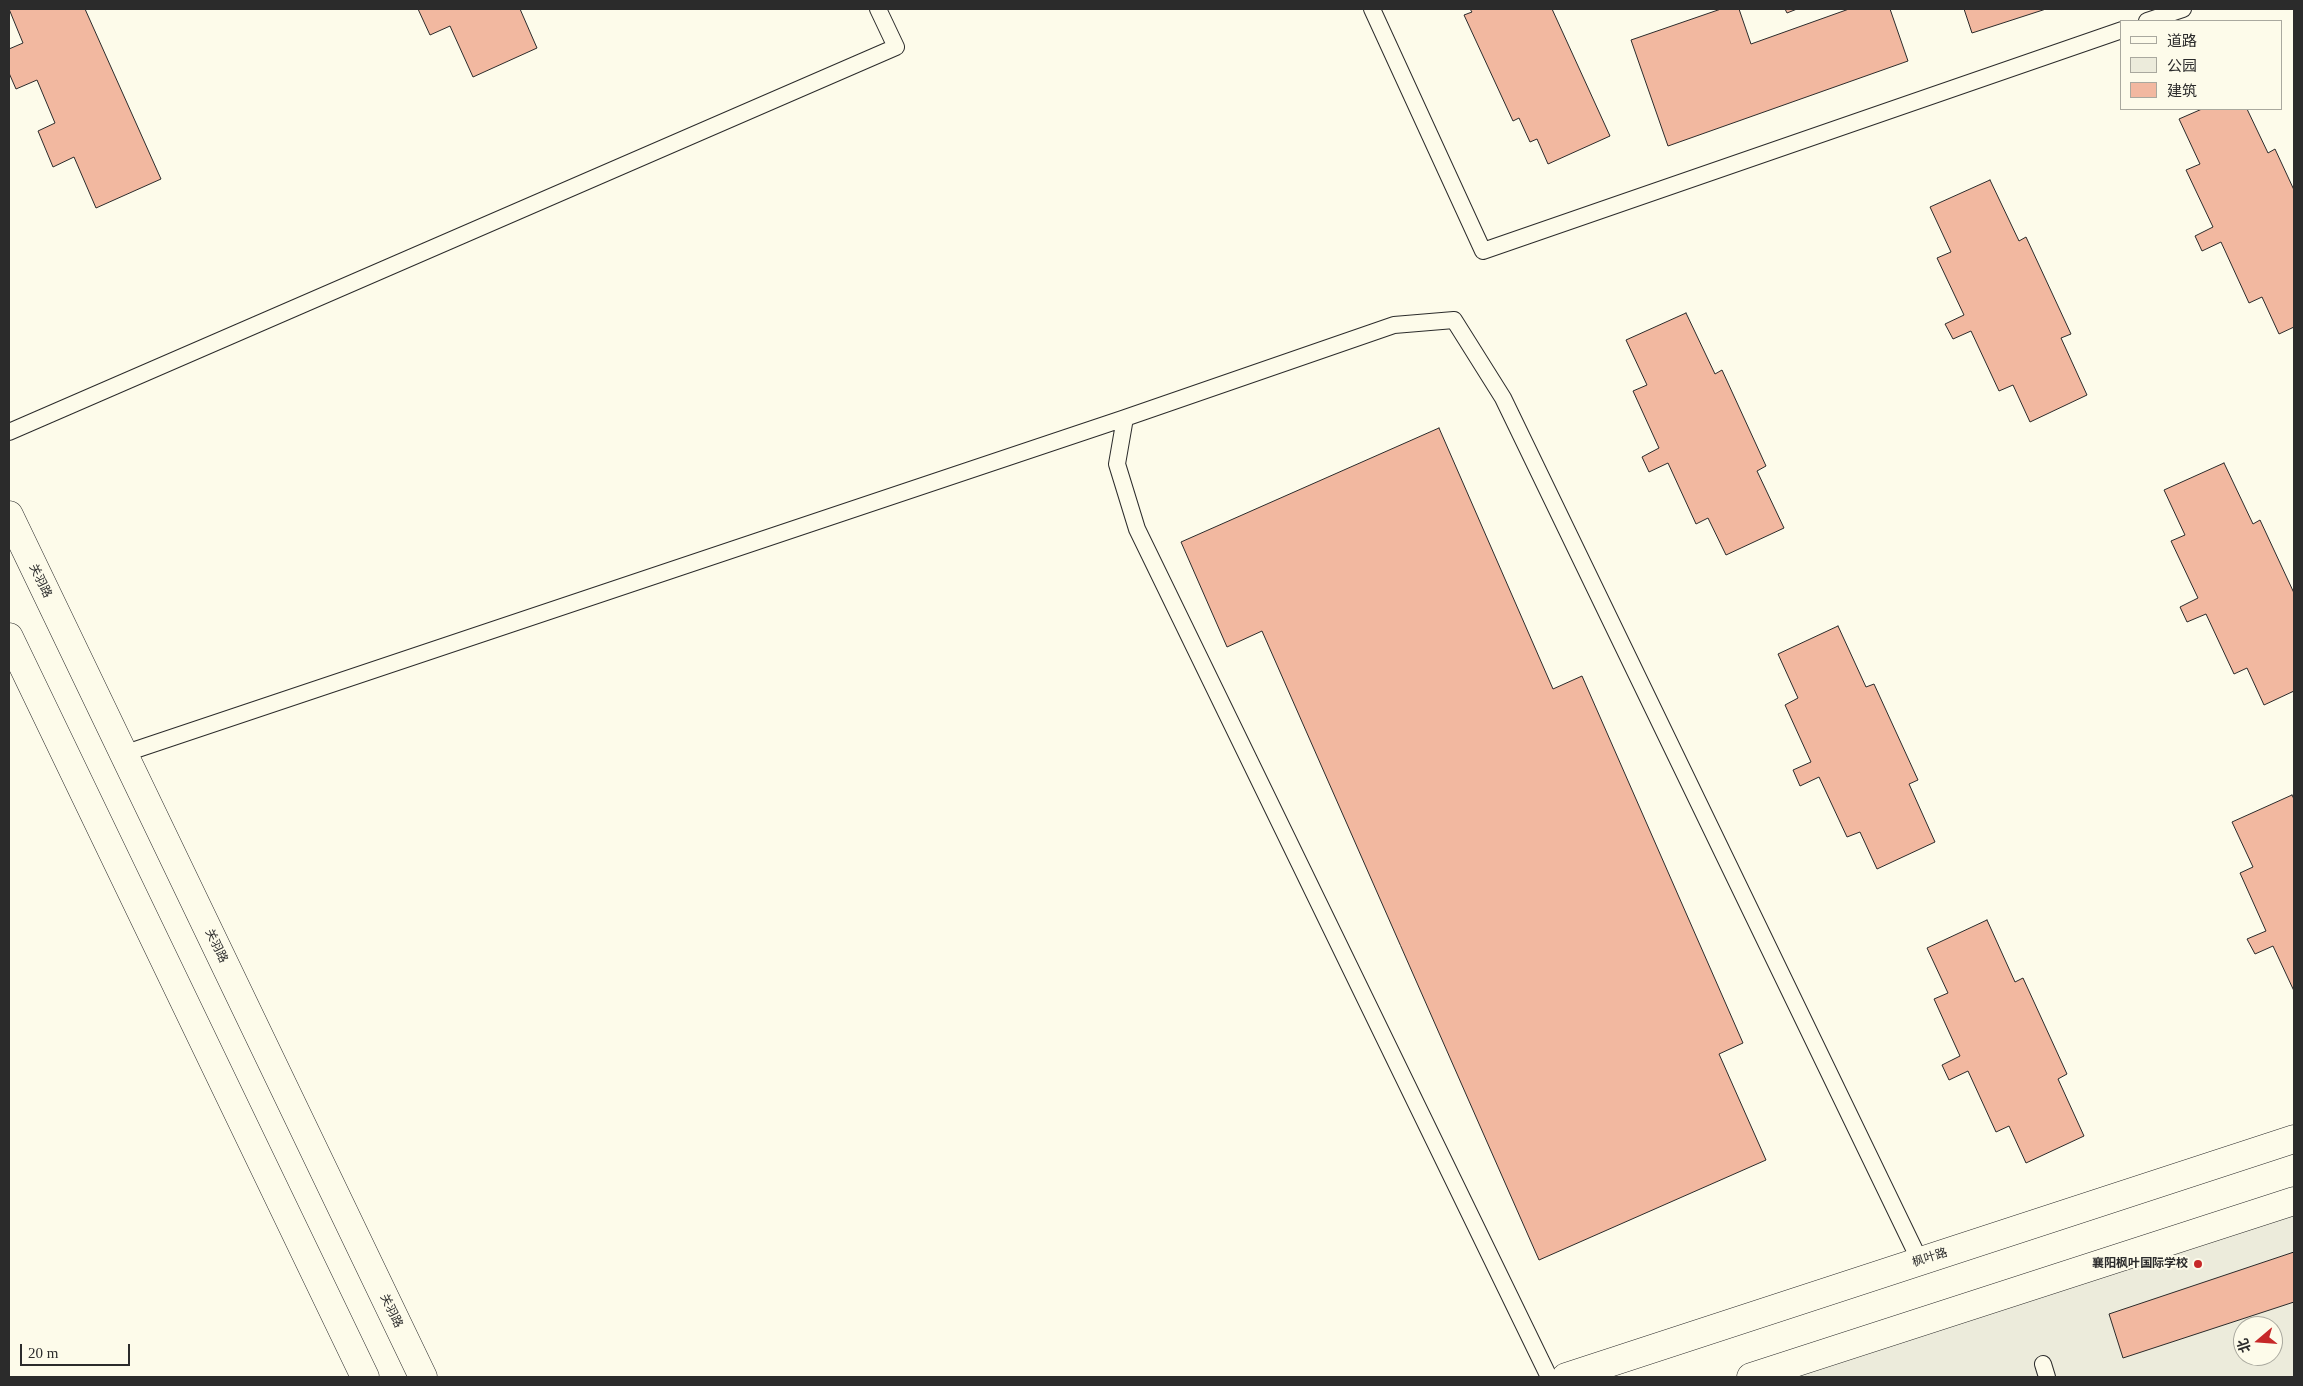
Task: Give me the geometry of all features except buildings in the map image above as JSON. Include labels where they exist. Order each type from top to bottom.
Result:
[{"type":"street","name":"关羽路","points":[[9,515],[423,1377]]},
{"type":"street","points":[[9,636],[365,1377]]},
{"type":"street","name":"枫叶路","points":[[1566,1377],[2294,1139]]},
{"type":"street","points":[[1751,1377],[2294,1201]]},
{"type":"lane","points":[[9,432],[896,47],[878,9]]},
{"type":"lane","points":[[1372,9],[1483,251],[2120,31]]},
{"type":"lane","points":[[2150,20],[2183,9]]},
{"type":"lane","points":[[123,754],[1125,418],[1394,325],[1454,320],[1503,398],[1920,1261]]},
{"type":"lane","points":[[1125,418],[1117,464],[1137,529],[1549,1377]]},
{"type":"green space","name":"襄阳枫叶国际学校","points":[[2294,1201],[2294,1377],[1751,1377]]},
{"type":"place","name":"襄阳枫叶国际学校","points":[[2198,1264]]}]
